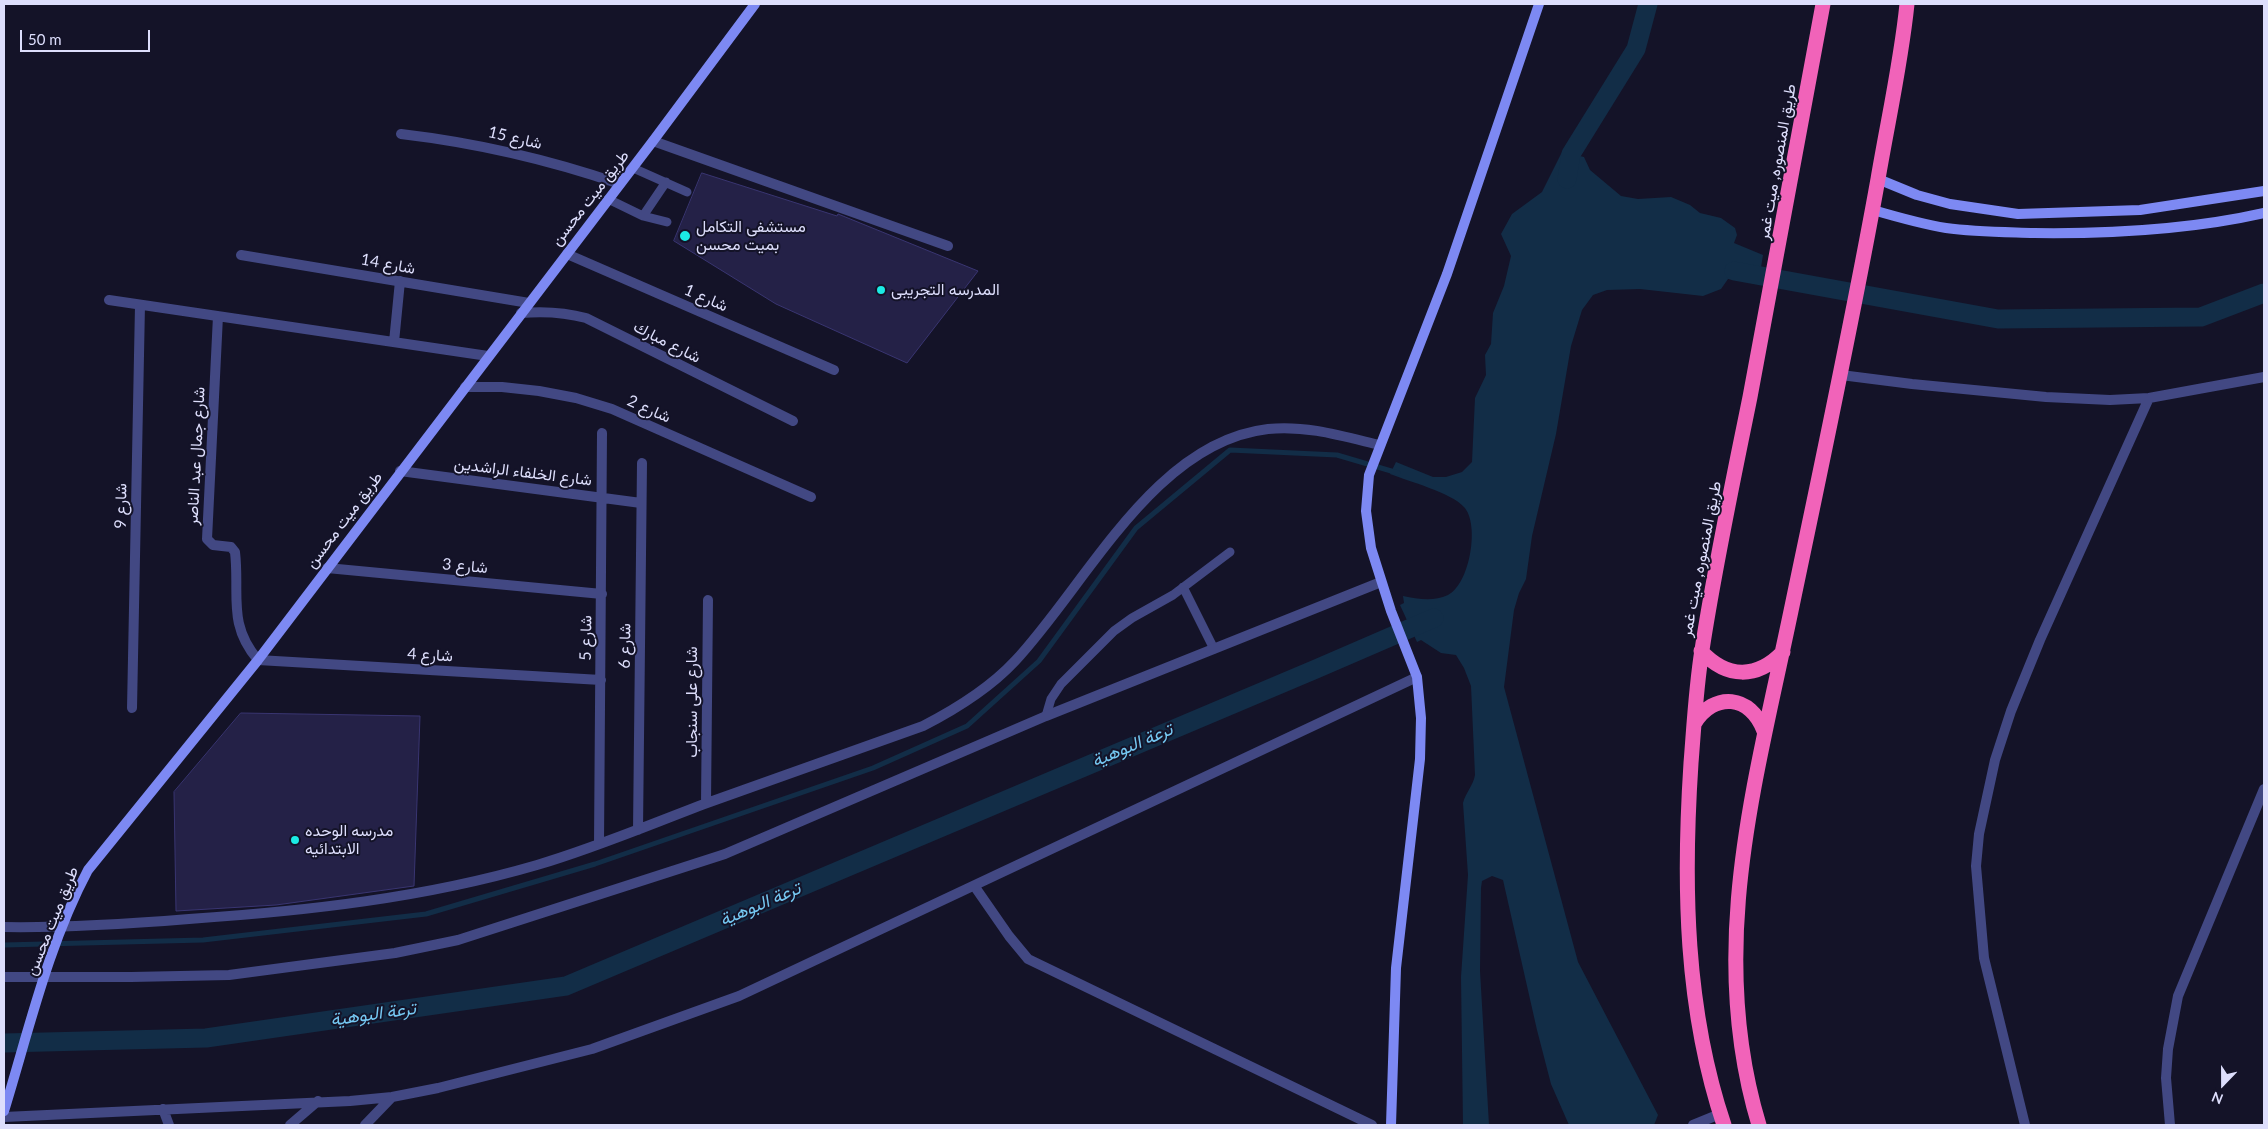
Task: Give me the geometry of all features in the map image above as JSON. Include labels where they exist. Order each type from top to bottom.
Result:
[{"type":"highway","name":"طريق المنصوره, ميت غمر","points":[[1722,1119],[1707,1064],[1698,1013],[1691,962],[1687,910],[1686,858],[1694,725],[1702,651],[1823,4]]},
{"type":"highway","points":[[1759,1125],[1751,1099],[1741,1041],[1735,985],[1735,928],[1748,815],[1764,731],[1783,652],[1846,351],[1903,45],[1907,4]]},
{"type":"highway","points":[[1702,651],[1710,661],[1722,668],[1735,672],[1749,672],[1762,669],[1783,652]]},
{"type":"highway","points":[[1694,725],[1700,715],[1709,707],[1720,702],[1731,702],[1743,704],[1753,711],[1760,720],[1764,731]]},
{"type":"main road","name":"طريق ميت محسن","points":[[4,1111],[45,975],[78,889],[88,870],[258,660],[400,471],[633,168],[755,4]]},
{"type":"main road","points":[[1391,1125],[1396,968],[1420,759],[1421,718],[1418,677],[1381,582],[1367,528],[1366,511],[1369,474],[1447,274],[1539,4]]},
{"type":"main road","points":[[1878,180],[1917,195],[1950,204],[2018,214],[2140,210],[2264,191]]},
{"type":"main road","points":[[1872,210],[1948,228],[1983,232],[2060,234],[2186,227],[2264,213]]},
{"type":"street","name":"شارع 15","points":[[401,134],[457,140],[512,151],[567,166],[620,184]]},
{"type":"street","points":[[653,141],[948,246]]},
{"type":"street","name":"شارع 1","points":[[566,254],[834,370]]},
{"type":"street","name":"شارع 14","points":[[241,255],[529,303]]},
{"type":"street","points":[[394,342],[400,281]]},
{"type":"street","points":[[109,300],[488,356]]},
{"type":"street","name":"شارع 9","points":[[132,708],[140,304]]},
{"type":"street","name":"شارع مبارك","points":[[521,313],[543,311],[565,313],[586,318],[793,421]]},
{"type":"street","name":"شارع جمال عبد الناصر","points":[[218,316],[207,539],[213,545],[231,547],[235,552],[236,610],[239,628],[250,650],[258,660]]},
{"type":"street","points":[[1841,375],[2046,397],[2110,400],[2149,398],[2264,377]]},
{"type":"street","name":"شارع 2","points":[[465,387],[539,390],[612,409],[811,497]]},
{"type":"street","points":[[2025,1125],[1984,958],[1976,866],[1979,834],[1995,760],[2010,710],[2149,398]]},
{"type":"street","points":[[4,927],[63,928],[215,918],[343,906],[445,888],[536,865],[599,844],[706,803],[923,726],[955,710],[998,677],[1026,649],[1157,487],[1187,461],[1210,447],[1242,434],[1268,429],[1298,428],[1323,431],[1379,445]]},
{"type":"street","name":"شارع 5","points":[[599,844],[602,433]]},
{"type":"street","name":"شارع 6","points":[[638,830],[642,463]]},
{"type":"street","name":"شارع الخلفاء الراشدين","points":[[400,471],[641,503]]},
{"type":"street","name":"شارع 3","points":[[327,568],[602,594]]},
{"type":"street","points":[[4,977],[45,975],[132,977],[229,975],[395,953],[458,940],[725,854],[1046,716],[1381,582]]},
{"type":"street","name":"شارع على سنجاب","points":[[706,803],[708,600]]},
{"type":"street","name":"شارع 4","points":[[258,660],[601,680]]},
{"type":"street","points":[[4,1117],[350,1101],[392,1097],[438,1088],[592,1050],[739,996],[975,887],[1418,677]]},
{"type":"street","points":[[2170,1125],[2166,1078],[2168,1049],[2178,996],[2264,788]]},
{"type":"street","points":[[975,887],[1009,936],[1028,959],[1372,1125]]},
{"type":"street","points":[[365,1125],[392,1097]]},
{"type":"street","points":[[290,1125],[318,1101]]},
{"type":"street","points":[[163,1109],[169,1125]]},
{"type":"street","points":[[1693,1125],[1722,1119]]},
{"type":"lane","points":[[633,168],[687,192]]},
{"type":"lane","points":[[643,216],[666,182]]},
{"type":"lane","points":[[608,199],[643,216],[667,222]]},
{"type":"lane","points":[[1046,716],[1051,699],[1060,684],[1105,639],[1123,624],[1183,588],[1230,552]]},
{"type":"lane","points":[[1183,588],[1214,649]]},
{"type":"water","points":[[1562,152],[1584,157],[1590,170],[1621,196],[1638,199],[1671,197],[1690,205],[1700,213],[1721,218],[1735,228],[1737,235],[1734,243],[1763,255],[1759,280],[1728,279],[1721,289],[1703,296],[1640,289],[1607,290],[1593,295],[1582,310],[1571,346],[1556,434],[1532,536],[1526,579],[1514,610],[1504,687],[1578,962],[1658,1115],[1654,1125],[1569,1125],[1551,1084],[1503,880],[1492,876],[1482,881],[1481,888],[1480,971],[1489,1125],[1463,1125],[1461,977],[1468,875],[1463,803],[1475,775],[1471,686],[1464,668],[1456,655],[1441,653],[1421,640],[1417,642],[1400,605],[1404,603],[1403,596],[1437,599],[1448,595],[1456,589],[1467,567],[1472,539],[1471,526],[1469,515],[1458,502],[1440,492],[1390,474],[1396,462],[1433,477],[1446,477],[1462,472],[1472,462],[1475,398],[1486,375],[1485,355],[1491,344],[1493,313],[1504,286],[1511,256],[1501,234],[1512,214],[1542,192]]},
{"type":"building","points":[[702,173],[837,216],[838,214],[978,271],[907,363],[776,304],[674,241]]},
{"type":"building","name":"مدرسه الوحده الابتدائيه","points":[[241,713],[420,716],[414,886],[276,905],[176,911],[174,792]]},
{"type":"waterway","points":[[1567,179],[1571,154],[1636,49],[1648,4]]},
{"type":"waterway","points":[[1734,271],[1998,319],[2201,317],[2264,293]]},
{"type":"waterway","points":[[4,945],[203,940],[426,914],[595,864],[873,768],[967,726],[1039,661],[1136,528],[1230,450],[1337,455],[1398,473]]},
{"type":"waterway","name":"ترعة البوهية","points":[[4,1043],[206,1038],[566,986],[1434,618]]},
{"type":"place","name":"مستشفى التكامل بميت محسن","points":[[685,236]]},
{"type":"place","name":"المدرسه التجريبى","points":[[881,290]]},
{"type":"place","name":"مدرسه الوحده الابتدائيه","points":[[295,840]]}]
